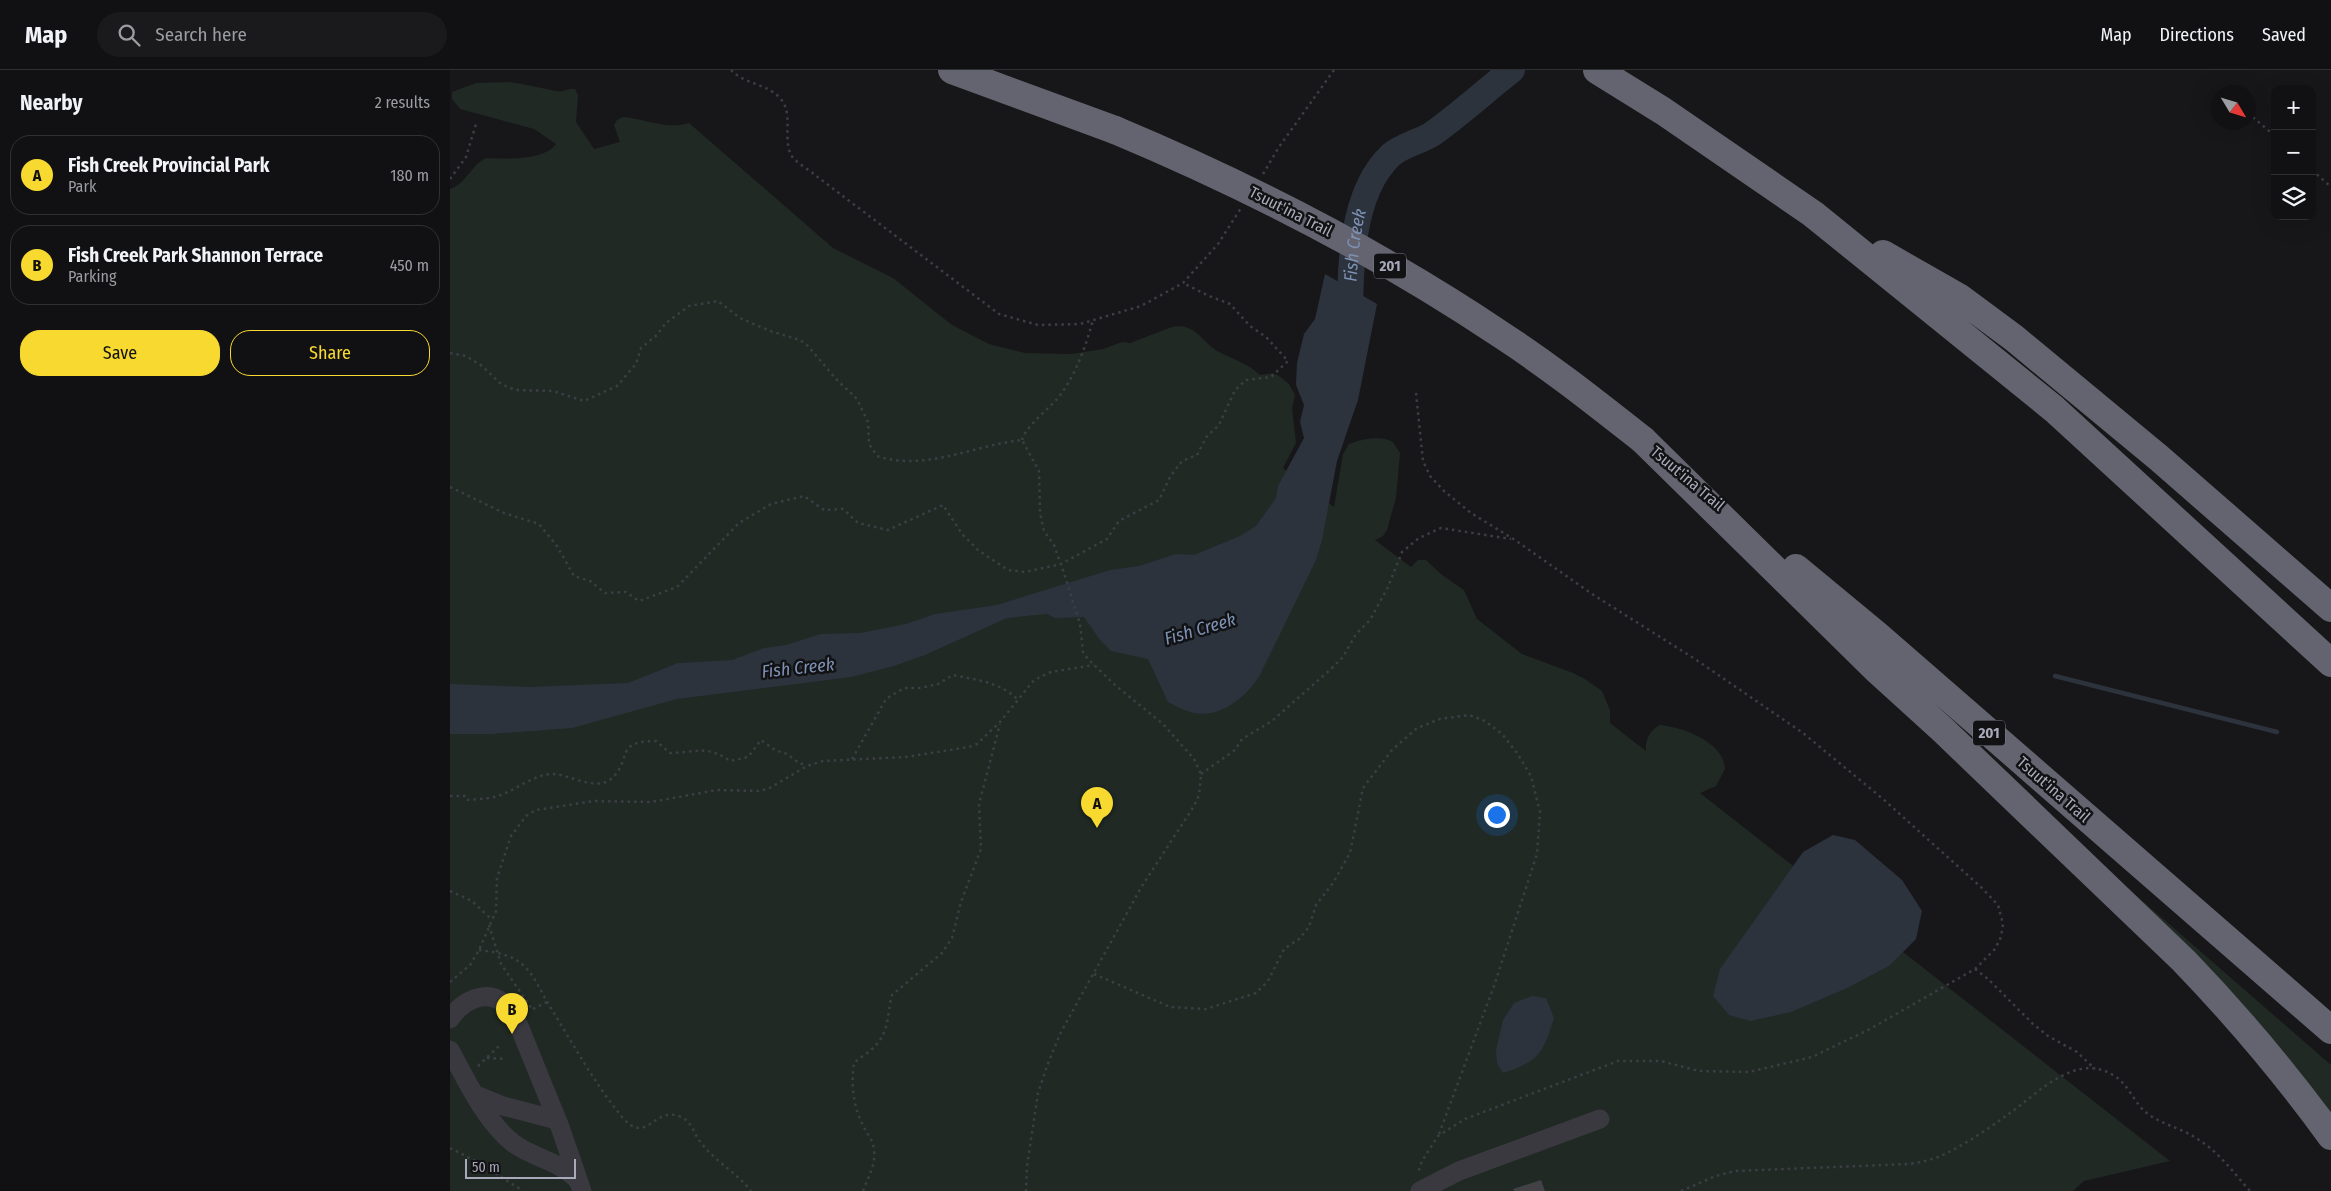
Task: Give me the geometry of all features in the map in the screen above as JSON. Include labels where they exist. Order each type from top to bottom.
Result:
[{"type":"highway","name":"Tsuut'ina Trail","points":[[952,70],[1115,130],[1196,164],[1275,203],[1394,268],[1504,336],[1570,383],[1643,440],[1884,642],[2331,1030]]},
{"type":"highway","points":[[1597,70],[1663,111],[1813,214],[2054,410],[2331,662]]},
{"type":"highway","points":[[1813,214],[1960,298],[2014,338],[2158,458],[2331,608]]},
{"type":"highway","points":[[1643,440],[1878,671],[1944,731],[2184,961],[2216,994],[2287,1077],[2331,1136]]},
{"type":"lane","points":[[450,1019],[456,1010],[472,998],[488,997],[507,1006],[517,1021],[557,1120],[581,1187]]},
{"type":"lane","points":[[450,1050],[475,1094],[504,1134],[513,1143],[526,1151],[563,1168],[581,1187]]},
{"type":"lane","points":[[475,1094],[503,1106],[557,1120]]},
{"type":"lane","points":[[1418,1184],[1459,1171],[1600,1119]]},
{"type":"path","points":[[731,70],[742,80],[762,86],[779,96],[788,110],[786,128],[792,155],[999,314],[1038,325],[1080,324],[1141,306],[1183,283],[1218,244],[1244,204]]},
{"type":"path","points":[[1259,181],[1279,147],[1334,70]]},
{"type":"path","points":[[2256,120],[2271,133]]},
{"type":"path","points":[[450,179],[466,157],[476,124]]},
{"type":"path","points":[[2316,173],[2331,186]]},
{"type":"path","points":[[450,487],[504,513],[538,524],[557,546],[574,576],[590,581],[605,592],[626,592],[639,601],[677,587],[739,523],[771,504],[804,496],[824,510],[843,509],[858,523],[888,530],[943,505],[962,534],[978,550],[1008,570],[1025,572],[1061,564],[1107,539],[1119,521],[1159,500],[1170,477],[1182,461],[1197,455],[1207,436],[1219,425],[1235,390],[1246,380],[1270,378],[1288,361],[1266,337],[1250,326],[1230,304],[1183,283]]},
{"type":"path","points":[[450,353],[466,356],[482,366],[501,384],[516,390],[553,391],[584,401],[617,386],[636,364],[641,348],[657,335],[666,323],[689,306],[718,301],[740,318],[770,331],[800,340],[808,346],[836,379],[857,399],[868,422],[869,444],[876,456],[901,462],[919,461],[950,456],[1003,442],[1022,440]]},
{"type":"path","points":[[1026,1191],[1033,1121],[1047,1066],[1064,1026],[1142,886],[1194,806],[1199,795],[1201,774],[1194,759],[1163,724],[1094,665],[1083,652],[1080,624],[1063,570],[1054,545],[1044,531],[1040,513],[1039,471],[1022,440],[1024,432],[1046,412],[1063,392],[1084,350],[1093,320]]},
{"type":"path","points":[[1416,393],[1423,462],[1430,476],[1472,513],[1802,732],[1883,799],[1982,888],[1998,905],[2003,924],[2002,937],[1995,949],[1975,969],[1870,1029],[1812,1057],[1749,1072],[1699,1071],[1661,1061],[1618,1061],[1465,1119],[1438,1136]]},
{"type":"path","points":[[1201,774],[1235,750],[1242,739],[1272,721],[1331,669],[1343,656],[1356,634],[1370,620],[1388,587],[1402,552],[1419,538],[1441,528],[1515,540]]},
{"type":"path","points":[[450,982],[470,965],[480,950],[498,903],[497,878],[511,836],[526,816],[536,810],[594,801],[651,802],[717,790],[758,791],[768,789],[807,766],[833,759],[906,757],[969,747],[977,744],[1000,722],[1034,680],[1051,672],[1094,665]]},
{"type":"path","points":[[852,759],[886,699],[904,688],[920,688],[938,684],[953,675],[984,681],[1008,690],[1017,699]]},
{"type":"path","points":[[1094,974],[1170,1007],[1206,1008],[1256,993],[1268,981],[1284,949],[1310,927],[1316,905],[1333,883],[1350,853],[1363,788],[1392,750],[1417,728],[1440,719],[1470,715],[1486,721],[1502,734],[1518,753],[1531,776],[1540,812],[1537,854],[1494,986],[1438,1136],[1422,1161],[1418,1184]]},
{"type":"path","points":[[863,1191],[874,1161],[874,1151],[873,1141],[861,1122],[854,1098],[852,1085],[854,1063],[874,1047],[884,1034],[888,1023],[892,995],[900,986],[942,952],[952,938],[961,902],[981,849],[979,804],[1000,722]]},
{"type":"path","points":[[450,796],[465,796],[467,800],[497,797],[549,774],[565,776],[576,782],[602,782],[611,779],[619,767],[625,751],[638,741],[656,741],[670,753],[699,750],[717,752],[730,761],[748,757],[761,740],[775,750],[787,754],[799,763],[807,766]]},
{"type":"path","points":[[450,891],[472,901],[492,920]]},
{"type":"path","points":[[489,925],[501,964],[532,1009],[547,1002]]},
{"type":"path","points":[[480,950],[513,958],[526,969],[582,1058],[624,1119],[639,1129],[667,1115],[684,1119],[690,1123],[700,1143],[742,1179],[751,1191]]},
{"type":"path","points":[[1975,969],[1988,979],[2033,1024],[2048,1036],[2077,1052],[2095,1070]]},
{"type":"path","points":[[487,1058],[505,1060]]},
{"type":"path","points":[[1681,1191],[1716,1176],[1735,1171],[1909,1164],[1928,1161],[1948,1153],[1998,1122],[2056,1078],[2071,1072],[2101,1069],[2115,1075],[2147,1114],[2194,1136],[2212,1148],[2250,1191]]},
{"type":"path","points":[[450,1148],[483,1165],[523,1191]]},
{"type":"shaded area","points":[[509,82],[559,91],[575,89],[578,95],[576,122],[594,149],[620,142],[614,125],[617,120],[623,117],[664,125],[689,123],[833,248],[893,278],[952,325],[989,344],[1025,353],[1071,354],[1103,349],[1122,342],[1130,343],[1172,327],[1180,326],[1193,330],[1219,352],[1245,364],[1260,375],[1273,373],[1289,384],[1295,395],[1292,408],[1296,443],[1283,468],[1334,507],[1343,454],[1349,444],[1371,438],[1393,442],[1400,453],[1396,498],[1387,530],[1383,536],[1375,540],[1411,567],[1418,560],[1426,560],[1442,575],[1464,590],[1477,619],[1522,654],[1573,673],[1602,691],[1610,710],[1610,723],[1646,751],[1648,736],[1659,725],[1669,726],[1690,733],[1710,744],[1723,759],[1725,769],[1716,786],[1700,793],[2170,1161],[2084,1181],[2073,1191],[450,1191],[450,189],[456,187],[476,165],[486,158],[523,158],[543,154],[556,144],[534,129],[460,109],[452,99],[452,92],[476,83]]},
{"type":"shaded area","points":[[2099,863],[2331,1065],[2331,1118]]},
{"type":"water","points":[[1325,274],[1377,304],[1358,400],[1337,461],[1322,540],[1316,560],[1259,677],[1247,692],[1223,709],[1204,714],[1194,713],[1168,702],[1148,659],[1111,651],[1100,640],[1084,617],[1055,618],[1047,614],[1007,618],[925,655],[894,666],[851,677],[677,699],[572,728],[491,734],[450,734],[450,684],[530,687],[628,683],[678,663],[732,660],[764,648],[786,645],[821,634],[860,633],[906,624],[935,614],[997,605],[1110,570],[1139,566],[1176,554],[1194,555],[1240,536],[1256,526],[1276,498],[1278,486],[1304,438],[1300,422],[1304,405],[1296,385],[1297,363],[1304,334],[1315,319]]},
{"type":"water","points":[[1833,835],[1855,840],[1902,880],[1922,911],[1916,939],[1889,966],[1845,989],[1791,1012],[1750,1021],[1729,1015],[1713,996],[1720,969],[1803,852]]},
{"type":"water","points":[[1532,996],[1546,998],[1554,1018],[1547,1040],[1543,1048],[1532,1060],[1503,1073],[1497,1063],[1496,1050],[1503,1020],[1514,1003]]},
{"type":"building","points":[[1541,1180],[1545,1191],[1514,1191],[1513,1189]]},
{"type":"waterway","name":"Fish Creek","points":[[1350,324],[1352,257],[1355,234],[1367,190],[1377,171],[1395,152],[1432,134],[1512,70]]},
{"type":"waterway","points":[[2055,676],[2277,732]]},
{"type":"place","name":"Fish Creek Provincial Park","points":[[1097,828]]},
{"type":"place","name":"Fish Creek Park Shannon Terrace","points":[[512,1034]]}]
